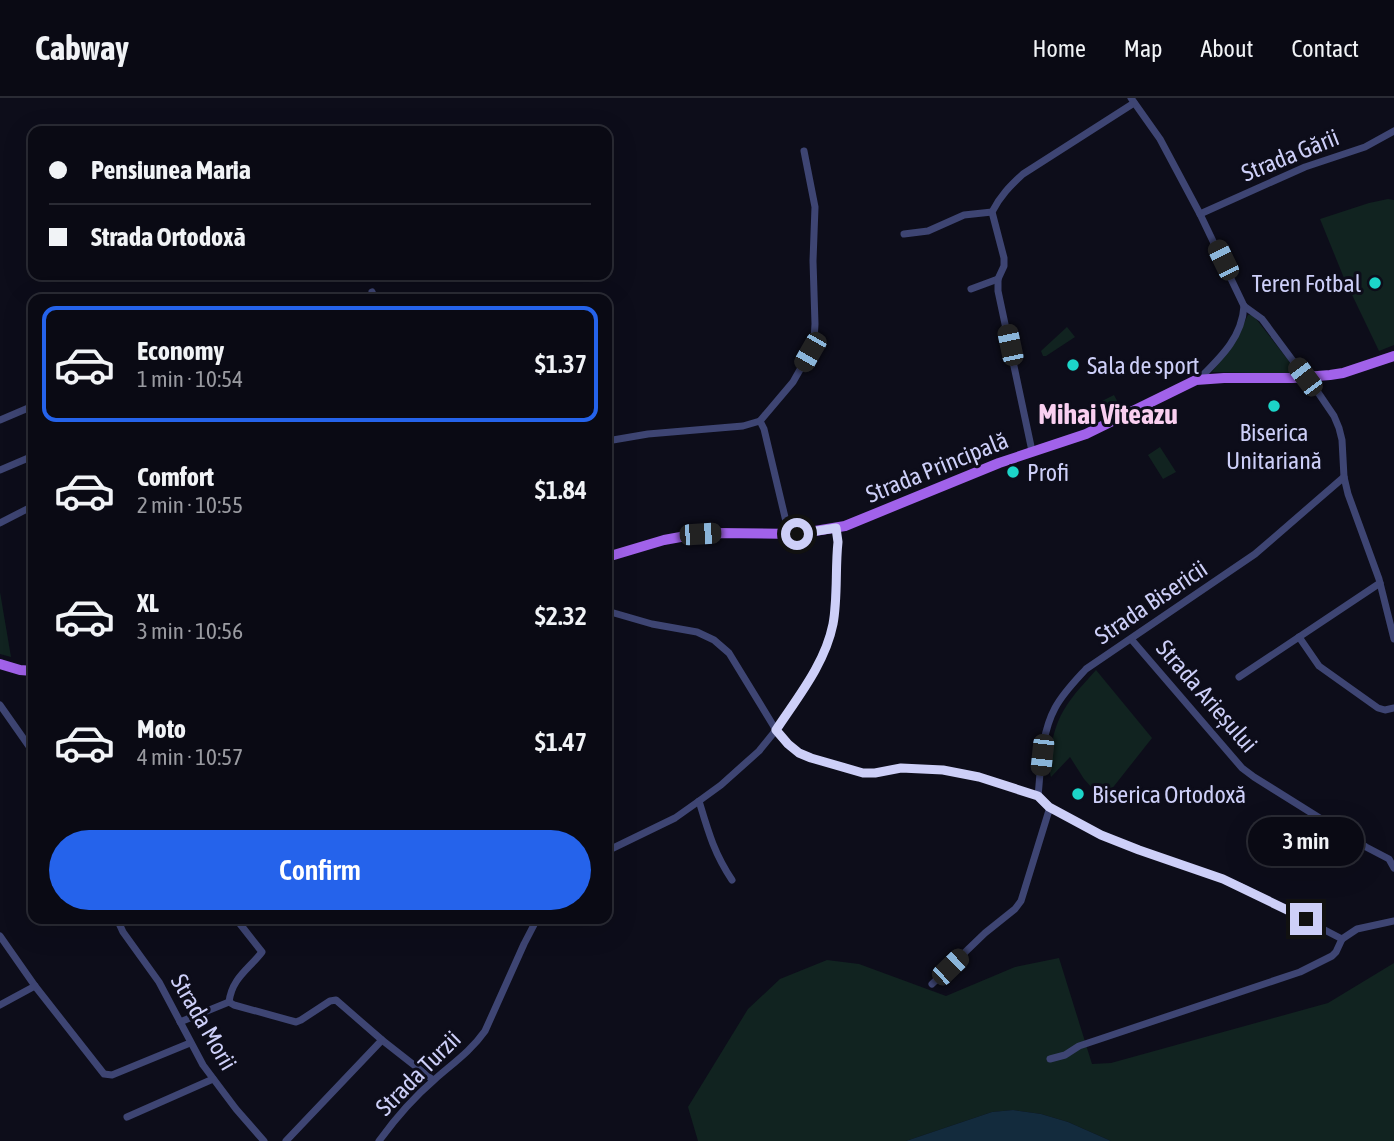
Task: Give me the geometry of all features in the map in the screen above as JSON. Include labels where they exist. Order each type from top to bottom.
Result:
[{"type":"main road","name":"Strada Principală","points":[[612,556],[686,536],[716,533],[789,534],[849,525],[1032,451],[1086,434],[1199,379],[1305,377],[1343,373],[1394,356]]},
{"type":"main road","points":[[0,664],[28,671]]},
{"type":"street","points":[[1032,451],[998,291],[998,279],[1004,266],[1004,258],[992,212],[1007,188],[1023,174],[1132,101],[1160,139],[1244,306],[1262,319],[1334,416],[1342,440],[1348,494],[1380,583],[1394,639]]},
{"type":"street","name":"Strada Gării","points":[[1200,214],[1304,167],[1365,147],[1394,131]]},
{"type":"street","points":[[612,440],[648,434],[743,426],[760,421],[793,382],[810,352],[815,324],[815,207],[804,151]]},
{"type":"street","points":[[904,234],[928,230],[964,215],[992,212]]},
{"type":"street","points":[[971,289],[998,279]]},
{"type":"street","points":[[1199,379],[1224,354],[1234,339],[1242,321],[1244,306]]},
{"type":"street","points":[[0,420],[28,408]]},
{"type":"street","points":[[760,421],[789,534]]},
{"type":"street","points":[[0,470],[28,458]]},
{"type":"street","name":"Strada Bisericii","points":[[1038,796],[1042,755],[1049,723],[1055,708],[1070,686],[1086,669],[1255,554],[1344,477]]},
{"type":"street","points":[[0,523],[28,509]]},
{"type":"street","points":[[612,849],[675,818],[699,801],[759,751],[776,730],[824,652],[832,626],[838,542],[836,528]]},
{"type":"street","points":[[1239,677],[1380,583]]},
{"type":"street","points":[[612,612],[652,624],[697,632],[715,640],[729,653],[776,730],[799,753],[863,773],[901,768],[943,770],[979,777],[1038,796],[1049,807],[1101,835],[1223,879],[1342,939]]},
{"type":"street","points":[[1299,637],[1319,666],[1378,708],[1394,708]]},
{"type":"street","name":"Strada Arieșului","points":[[1131,639],[1242,768],[1389,859],[1394,868]]},
{"type":"street","points":[[0,705],[28,745]]},
{"type":"street","points":[[699,801],[719,861],[732,880]]},
{"type":"street","points":[[932,984],[985,933],[1016,909],[1021,901],[1049,807]]},
{"type":"street","points":[[1050,1059],[1065,1055],[1079,1046],[1300,972],[1332,956],[1342,939],[1357,929],[1394,921]]},
{"type":"street","name":"Strada Morii","points":[[119,924],[159,982],[203,1065],[264,1141]]},
{"type":"street","points":[[229,1002],[230,993],[240,975],[261,952],[240,924]]},
{"type":"street","name":"Strada Turzii","points":[[379,1141],[414,1098],[469,1051],[485,1031],[534,924]]},
{"type":"street","points":[[0,936],[101,1071],[108,1075],[190,1043]]},
{"type":"street","points":[[0,1005],[35,986]]},
{"type":"street","points":[[229,1002],[296,1022],[336,1000],[433,1080]]},
{"type":"street","points":[[180,1022],[229,1002]]},
{"type":"street","points":[[286,1141],[382,1040]]},
{"type":"street","points":[[127,1117],[213,1079]]},
{"type":"green space","name":"Teren Fotbal","points":[[1388,199],[1394,200],[1394,345],[1379,351],[1344,278],[1320,219]]},
{"type":"green space","points":[[1248,315],[1253,315],[1299,374],[1212,372],[1233,345]]},
{"type":"green space","points":[[1067,327],[1075,337],[1043,356],[1041,351]]},
{"type":"green space","points":[[1114,395],[1123,412],[1105,420],[1098,403]]},
{"type":"green space","points":[[1160,447],[1176,472],[1163,479],[1148,455]]},
{"type":"green space","points":[[0,592],[11,657],[0,654]]},
{"type":"green space","points":[[1096,670],[1152,738],[1103,800],[1084,779],[1070,757],[1051,777],[1050,770],[1053,737],[1061,715]]},
{"type":"green space","points":[[1059,958],[1092,1064],[1111,1063],[1328,1003],[1394,963],[1394,1141],[1111,1141],[1068,1122],[1013,1110],[992,1112],[906,1141],[698,1141],[688,1107],[748,1009],[780,979],[827,960],[859,964],[946,996],[1015,967]]},
{"type":"water","points":[[1013,1110],[1068,1122],[1111,1141],[906,1141],[992,1112]]},
{"type":"place","name":"Teren Fotbal","points":[[1375,283]]},
{"type":"place","name":"Sala de sport","points":[[1073,365]]},
{"type":"place","name":"Biserica Unitariană","points":[[1274,406]]},
{"type":"place","name":"Profi","points":[[1013,472]]},
{"type":"place","name":"Biserica Ortodoxă","points":[[1078,794]]},
{"type":"district","name":"Mihai Viteazu","points":[[1108,414]]},
{"type":"route","points":[[797,534],[836,528],[838,536],[833,625],[824,652],[776,730],[799,753],[863,773],[901,768],[943,770],[979,777],[1038,796],[1049,807],[1101,835],[1223,879],[1306,919]]}]
